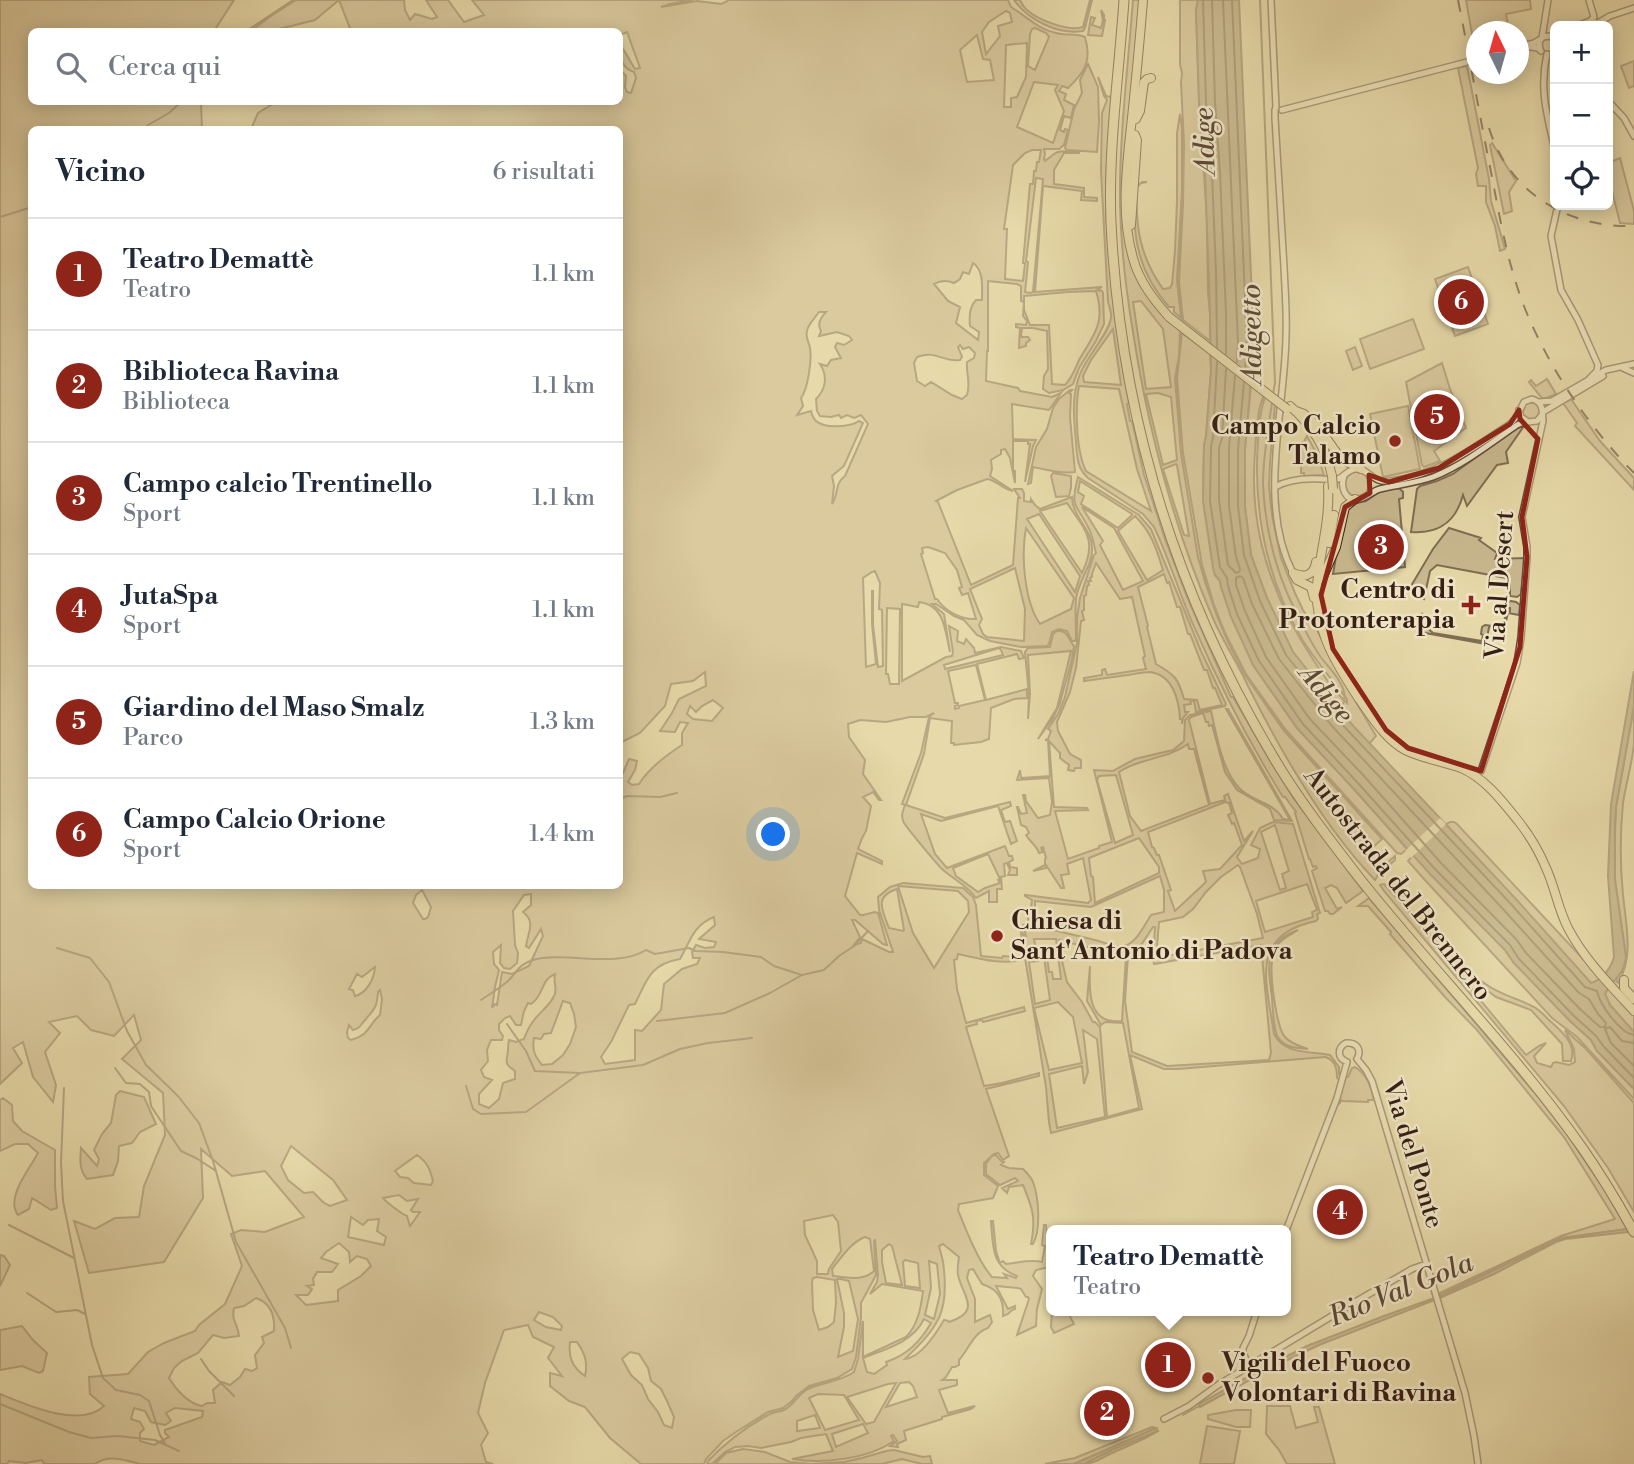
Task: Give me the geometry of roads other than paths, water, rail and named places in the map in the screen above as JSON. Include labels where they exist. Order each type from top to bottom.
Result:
[{"type":"highway","name":"Autostrada del Brennero","points":[[1124,0],[1112,158],[1112,224],[1123,337],[1132,394],[1153,479],[1168,533],[1191,595],[1249,715],[1318,824],[1563,1114],[1606,1174],[1632,1225]]},
{"type":"highway","name":"Autostrada del Brennero","points":[[1130,0],[1117,161],[1117,226],[1128,335],[1149,446],[1174,533],[1223,654],[1286,767],[1361,876]]},
{"type":"highway","points":[[1145,0],[1131,182],[1131,225],[1137,255],[1147,280],[1170,316]]},
{"type":"highway","points":[[1145,0],[1126,181],[1126,224],[1133,259],[1140,277],[1149,293],[1170,316],[1291,409],[1304,414],[1317,425],[1341,459],[1365,472]]},
{"type":"highway","points":[[1136,119],[1140,111],[1144,82],[1151,78]]},
{"type":"highway","points":[[1291,409],[1320,453],[1332,483],[1335,506],[1333,528],[1321,595],[1330,643],[1384,731],[1408,748],[1477,772],[1523,823],[1549,869],[1570,926],[1588,957]]},
{"type":"highway","points":[[1320,622],[1317,579],[1332,483]]},
{"type":"highway","points":[[1322,579],[1336,547],[1345,507],[1355,499]]},
{"type":"highway","points":[[1293,573],[1300,576],[1311,573],[1325,537]]},
{"type":"highway","points":[[1293,573],[1297,580],[1311,587],[1315,612],[1333,659],[1384,731],[1407,751],[1463,769],[1485,785],[1504,804],[1539,853],[1567,928],[1588,957],[1634,1005]]},
{"type":"highway","points":[[1624,980],[1624,988],[1634,999]]},
{"type":"highway","points":[[1614,986],[1634,1011]]},
{"type":"street","points":[[1271,0],[1279,110],[1277,133],[1286,335],[1275,487],[1279,529],[1286,558],[1293,573]]},
{"type":"street","points":[[1547,54],[1542,52],[1539,44],[1548,0]]},
{"type":"street","points":[[1589,0],[1594,17],[1590,21]]},
{"type":"street","points":[[1601,21],[1634,8]]},
{"type":"street","points":[[1593,12],[1610,16]]},
{"type":"street","points":[[1529,43],[1550,36]]},
{"type":"street","points":[[1529,47],[1540,48]]},
{"type":"street","points":[[1547,54],[1543,96],[1554,147]]},
{"type":"street","points":[[1279,110],[1466,62]]},
{"type":"street","points":[[1613,106],[1634,136]]},
{"type":"street","points":[[1557,210],[1551,236],[1561,290],[1578,320],[1598,368],[1589,379]]},
{"type":"street","points":[[1332,483],[1353,470],[1389,482],[1423,475],[1455,461],[1510,424],[1527,400],[1552,401],[1606,370],[1634,364]]},
{"type":"street","points":[[1332,483],[1348,496],[1362,499],[1380,489],[1440,474],[1517,425],[1537,421],[1543,413],[1617,368],[1634,373]]},
{"type":"street","points":[[1539,402],[1543,413]]},
{"type":"street","points":[[1519,410],[1521,417],[1535,429],[1538,439]]},
{"type":"street","name":"Via al Desert","points":[[1477,772],[1520,648],[1527,557],[1522,517],[1543,413]]},
{"type":"street","points":[[1365,472],[1372,483],[1370,493]]},
{"type":"street","points":[[1275,475],[1290,480],[1318,479],[1332,483],[1342,483],[1344,476]]},
{"type":"street","points":[[1275,487],[1290,480]]},
{"type":"street","points":[[1346,1043],[1353,1043],[1358,1047],[1357,1059],[1347,1062],[1341,1058],[1340,1049],[1346,1043]]},
{"type":"street","name":"Via del Ponte","points":[[1357,1059],[1372,1081],[1437,1298],[1465,1393],[1478,1464]]},
{"type":"street","points":[[1288,1225],[1337,1098],[1347,1062]]},
{"type":"street","points":[[1164,1419],[1381,1287],[1426,1264]]},
{"type":"street","points":[[1249,1366],[1242,1348],[1255,1316]]},
{"type":"water","name":"Adige","points":[[1198,0],[1239,0],[1254,344],[1245,449],[1245,507],[1251,555],[1267,598],[1293,652],[1343,715],[1591,983],[1606,973],[1614,957],[1608,876],[1611,804],[1634,671],[1634,706],[1615,825],[1615,880],[1626,957],[1620,974],[1605,994],[1610,1005],[1634,1032],[1634,1089],[1597,1051],[1591,1040],[1430,874],[1297,728],[1253,665],[1231,617],[1213,568],[1203,501],[1204,446],[1211,371],[1205,174],[1199,102]]},
{"type":"water","points":[[1627,1229],[1629,1232],[1556,1242],[1442,1297],[1319,1345],[1200,1407],[1199,1404],[1307,1346],[1440,1296],[1562,1238]]},
{"type":"water","points":[[1156,1428],[1158,1431],[1084,1464],[1074,1464]]},
{"type":"waterway","points":[[251,28],[293,0]]},
{"type":"waterway","name":"Adigetto","points":[[1260,0],[1275,383],[1273,394]]},
{"type":"waterway","points":[[147,126],[178,105]]},
{"type":"waterway","points":[[0,217],[28,208]]},
{"type":"waterway","name":"Adigetto","points":[[1272,403],[1263,474],[1269,534],[1290,599],[1314,646],[1344,692],[1339,713]]},
{"type":"waterway","points":[[623,798],[660,797],[677,793]]},
{"type":"waterway","points":[[657,1021],[725,1013],[802,975],[824,970],[868,931]]},
{"type":"waterway","points":[[57,948],[90,958],[109,982],[127,1031],[146,1065],[178,1096],[199,1123],[236,1242],[285,1328],[291,1348]]},
{"type":"waterway","points":[[481,1000],[505,984],[524,964],[533,960],[560,957],[620,958],[634,956],[646,950],[655,954],[689,948],[695,951],[761,957],[774,966],[802,975]]},
{"type":"waterway","points":[[507,1024],[526,1051],[535,1071],[580,1073],[643,1065],[680,1049],[752,1038]]},
{"type":"waterway","points":[[115,1068],[126,1083],[140,1084],[149,1092],[151,1106],[181,1151],[216,1171]]},
{"type":"waterway","points":[[466,1086],[473,1109],[481,1114],[526,1112],[580,1073]]},
{"type":"waterway","points":[[64,1088],[61,1163],[63,1201],[92,1345],[103,1378],[116,1390],[140,1395],[149,1401],[166,1445]]},
{"type":"waterway","points":[[9,1225],[74,1258]]},
{"type":"waterway","points":[[27,1293],[56,1312],[77,1310],[85,1314]]},
{"type":"waterway","points":[[201,1359],[234,1396]]},
{"type":"waterway","points":[[0,1404],[91,1438],[117,1436],[155,1440],[179,1451]]},
{"type":"waterway","name":"Rio Val Gola","points":[[1183,1415],[1199,1406]]},
{"type":"railway","points":[[1458,0],[1502,230],[1521,299],[1538,338],[1561,379],[1602,438],[1634,473]]},
{"type":"railway","points":[[1489,128],[1498,151],[1511,171],[1526,188],[1544,202],[1586,221],[1634,226]]},
{"type":"place","name":"Campo Calcio Orione","points":[[1461,302]]},
{"type":"place","name":"Giardino del Maso Smalz","points":[[1437,417]]},
{"type":"place","name":"Campo Calcio Talamo","points":[[1395,441]]},
{"type":"place","name":"Campo calcio Trentinello","points":[[1381,547]]},
{"type":"place","name":"Centro di Protonterapia","points":[[1471,605]]},
{"type":"place","name":"Chiesa di Sant'Antonio di Padova","points":[[997,936]]},
{"type":"place","name":"JutaSpa","points":[[1340,1212]]},
{"type":"place","name":"Teatro Demattè","points":[[1168,1365]]},
{"type":"place","name":"Vigili del Fuoco Volontari di Ravina","points":[[1208,1378]]},
{"type":"place","name":"Biblioteca Ravina","points":[[1107,1413]]}]
